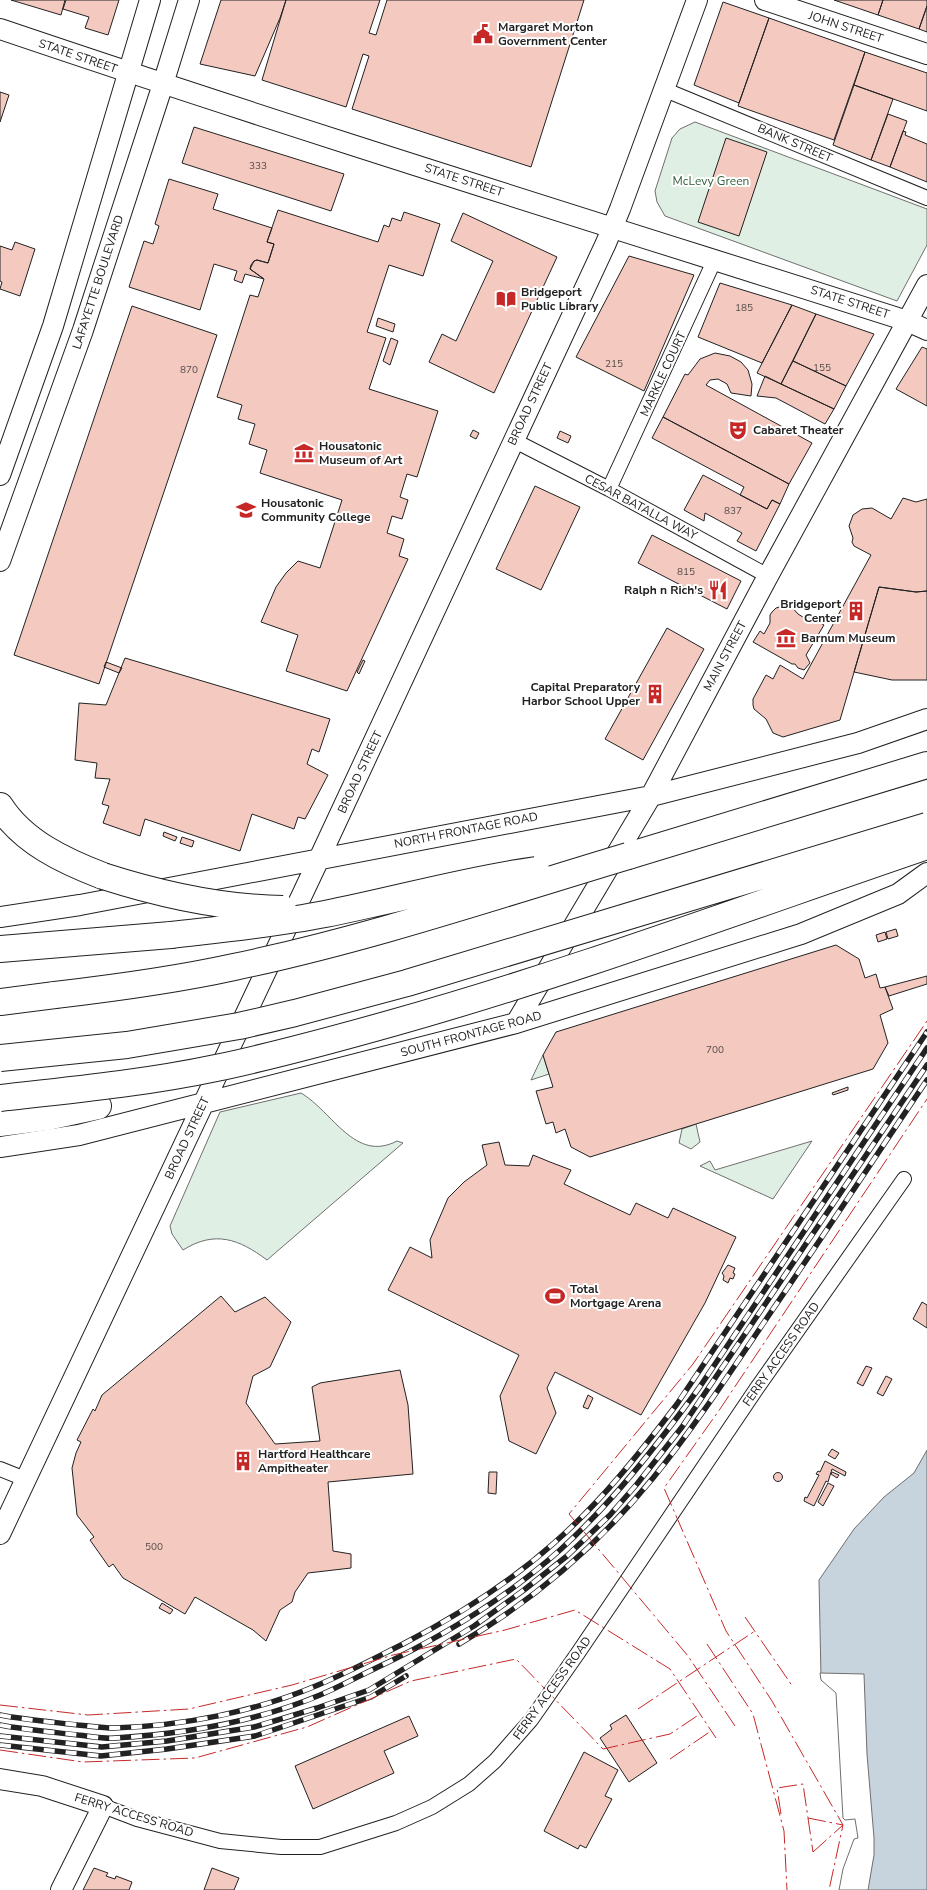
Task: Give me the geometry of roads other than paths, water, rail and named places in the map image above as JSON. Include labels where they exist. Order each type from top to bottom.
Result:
[{"type":"highway","points":[[0,1002],[175,979],[289,955],[347,940],[927,765]]},
{"type":"highway","points":[[0,806],[22,832],[47,850],[70,863],[103,876],[181,898],[248,908],[309,908],[396,899]]},
{"type":"highway","points":[[0,1058],[126,1045],[230,1028],[296,1014],[407,983],[927,826]]},
{"type":"highway","points":[[0,1123],[47,1117],[172,1087],[526,983],[654,941],[927,846]]},
{"type":"highway","points":[[0,949],[171,935],[287,921],[496,876],[628,856]]},
{"type":"highway","points":[[0,994],[55,996]]},
{"type":"highway","points":[[0,1098],[171,1077],[303,1048]]},
{"type":"main road","points":[[0,474],[53,326],[150,0]]},
{"type":"main road","name":"LAFAYETTE BOULEVARD","points":[[0,561],[8,518],[83,330],[189,0]]},
{"type":"main road","name":"BROAD STREET","points":[[0,1534],[319,858],[613,227],[697,0]]},
{"type":"main road","name":"JOHN STREET","points":[[765,0],[927,54]]},
{"type":"main road","name":"STATE STREET","points":[[0,29],[163,84],[907,321],[927,330]]},
{"type":"main road","name":"MAIN STREET","points":[[516,1023],[651,796],[768,576],[927,285]]},
{"type":"main road","points":[[53,326],[83,330]]},
{"type":"main road","name":"NORTH FRONTAGE ROAD","points":[[0,917],[80,905],[651,796],[858,743],[927,719]]},
{"type":"main road","name":"SOUTH FRONTAGE ROAD","points":[[0,1147],[79,1135],[203,1105],[516,1023],[801,934],[898,894],[927,873]]},
{"type":"main road","name":"FERRY ACCESS ROAD","points":[[0,1779],[42,1786],[103,1806]]},
{"type":"main road","points":[[60,1890],[103,1806]]},
{"type":"street","name":"BANK STREET","points":[[663,90],[927,198]]},
{"type":"street","name":"MARKLE COURT","points":[[609,489],[715,259]]},
{"type":"street","name":"CESAR BATALLA WAY","points":[[513,440],[609,489],[768,576]]},
{"type":"street","name":"FERRY ACCESS ROAD","points":[[103,1806],[137,1818],[220,1841],[320,1847],[396,1823],[432,1807],[469,1784],[495,1761],[531,1720],[578,1654],[757,1388],[904,1179]]},
{"type":"street","points":[[0,1469],[26,1479]]},
{"type":"railway","points":[[0,1715],[39,1721],[114,1728],[192,1721],[244,1710],[294,1695],[403,1644],[482,1598],[519,1572],[554,1543],[604,1494],[677,1404],[927,1032]]},
{"type":"railway","points":[[0,1725],[39,1731],[115,1738],[193,1730],[271,1713],[320,1695],[401,1656],[472,1616],[517,1585],[579,1532],[616,1493],[667,1431],[699,1388],[927,1048]]},
{"type":"railway","points":[[0,1736],[102,1747],[167,1741],[254,1727],[369,1690],[474,1626],[524,1590],[567,1556],[610,1515],[682,1427],[927,1065]]},
{"type":"railway","points":[[459,1644],[513,1609],[564,1570],[610,1526],[653,1478],[714,1396],[927,1080]]},
{"type":"railway","points":[[0,1745],[101,1756],[167,1749],[255,1736],[371,1697],[406,1676]]},
{"type":"place","name":"Margaret Morton Government Center","points":[[483,34]]},
{"type":"place","name":"Bridgeport Public Library","points":[[506,299]]},
{"type":"place","name":"Cabaret Theater","points":[[738,430]]},
{"type":"place","name":"Housatonic Museum of Art","points":[[304,453]]},
{"type":"place","name":"Housatonic Community College","points":[[246,510]]},
{"type":"place","name":"Ralph n Rich's","points":[[718,590]]},
{"type":"place","name":"Bridgeport Center","points":[[856,611]]},
{"type":"place","name":"Barnum Museum","points":[[786,638]]},
{"type":"place","name":"Capital Preparatory Harbor School Upper","points":[[655,694]]},
{"type":"place","name":"Total Mortgage Arena","points":[[555,1296]]},
{"type":"place","name":"Hartford Healthcare Ampitheater","points":[[243,1461]]},
{"type":"park label","name":"McLevy Green","points":[[711,181]]}]
